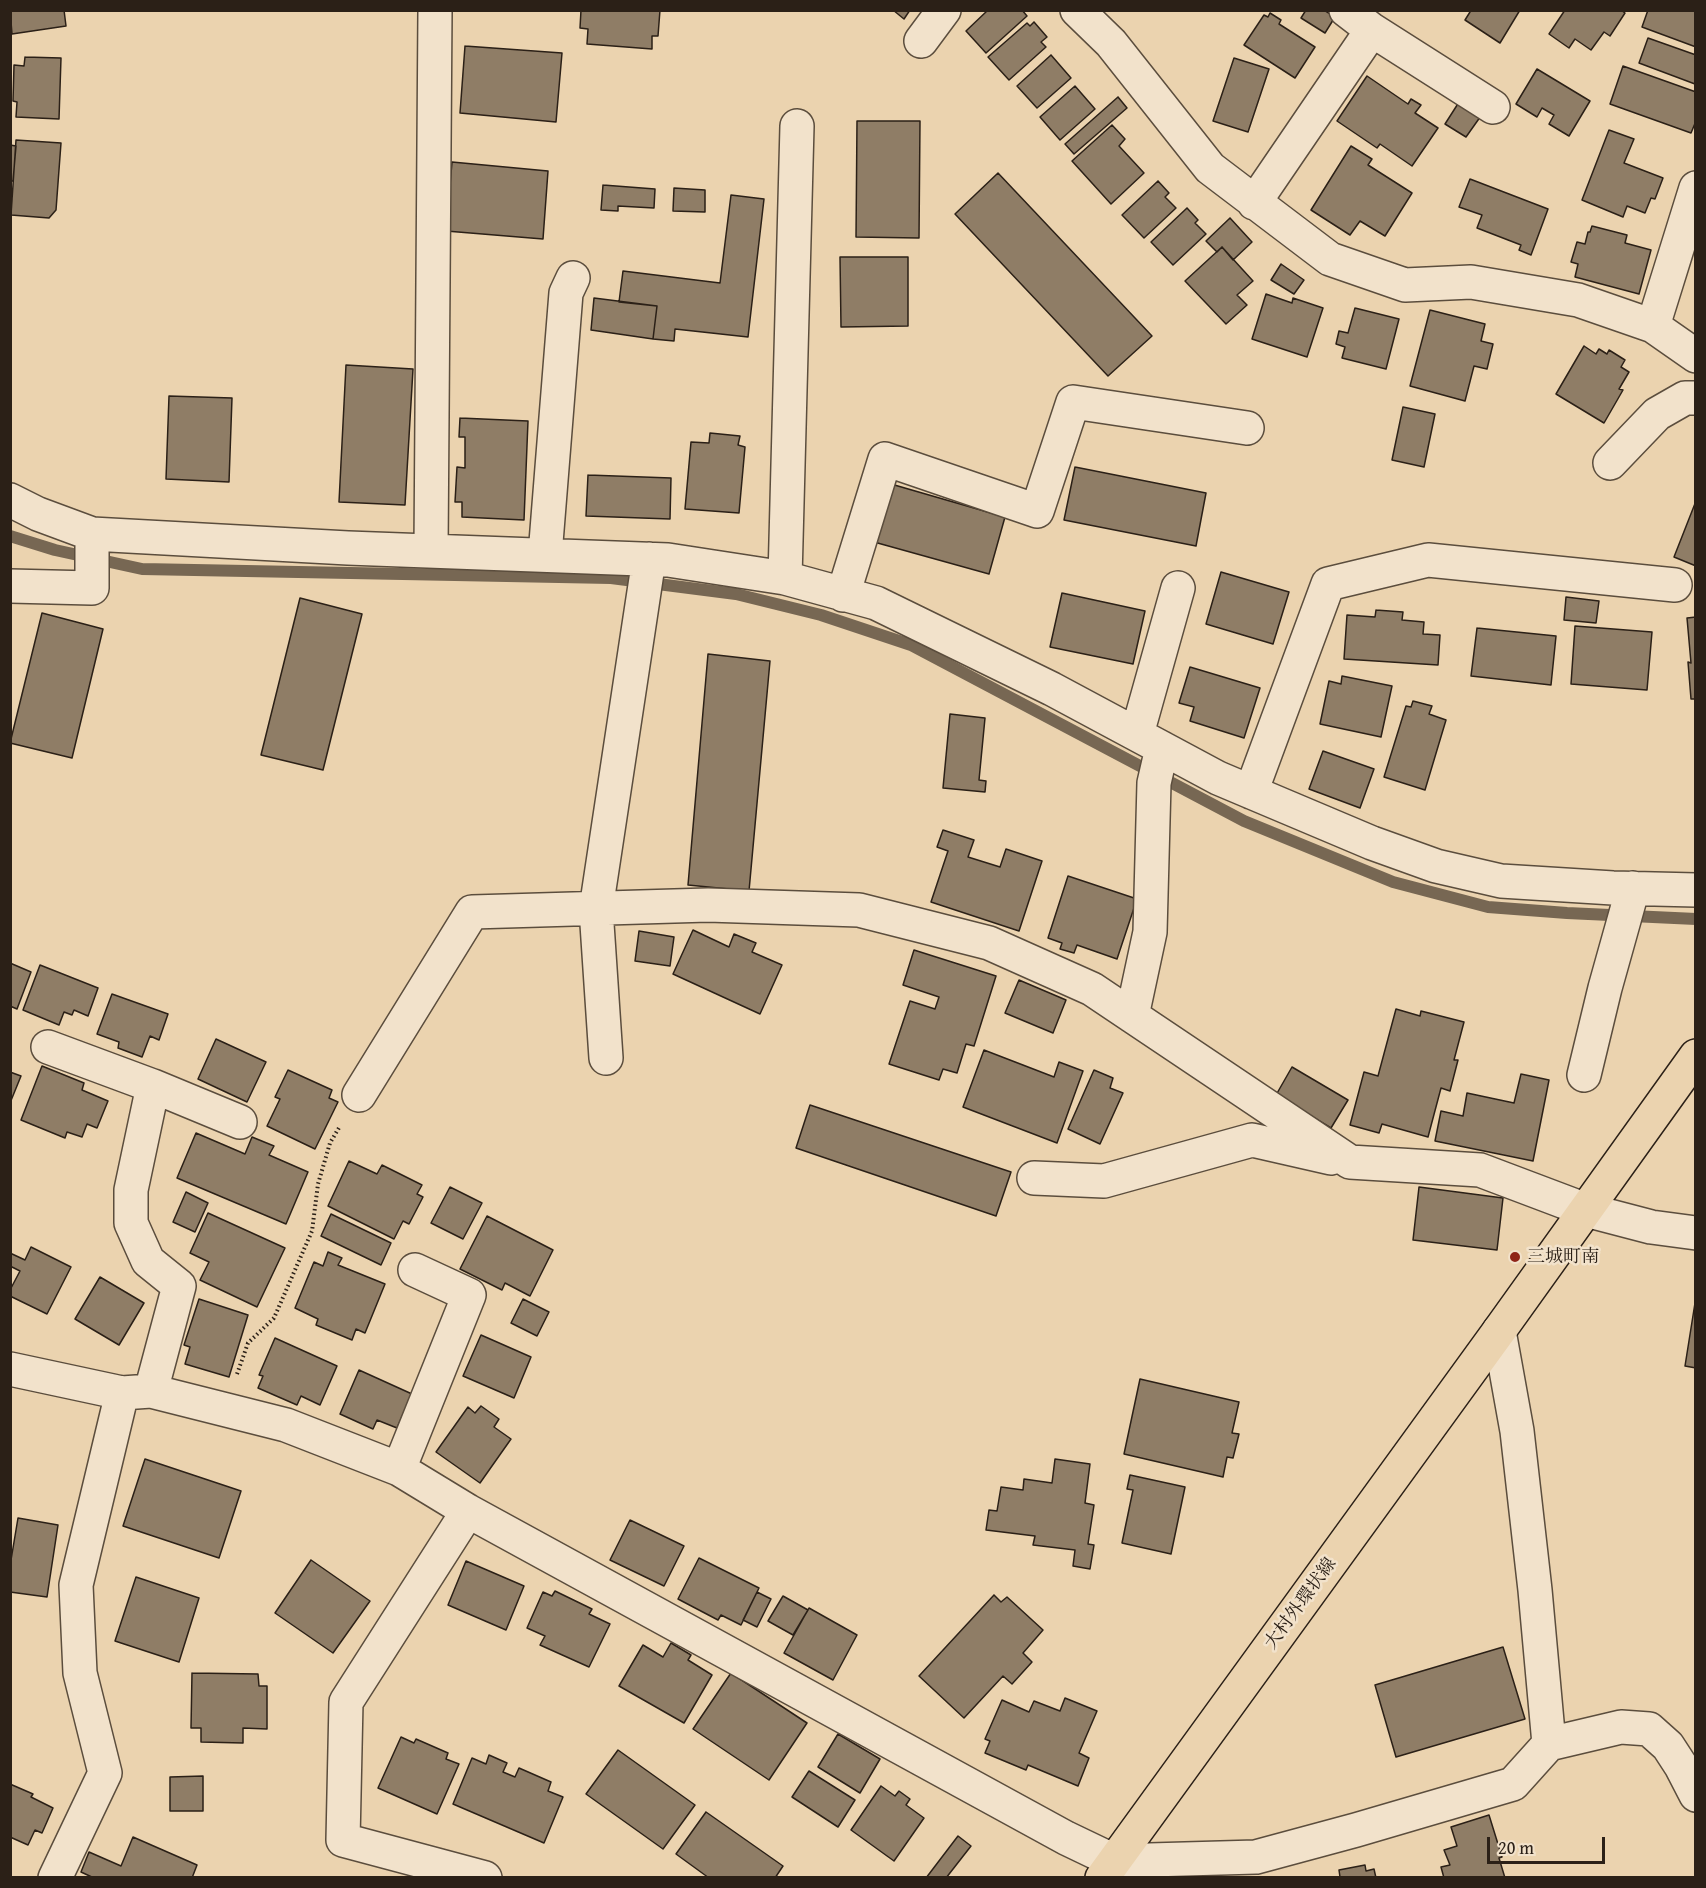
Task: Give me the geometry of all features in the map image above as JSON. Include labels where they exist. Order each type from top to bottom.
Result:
[{"type":"main road","name":"大村外環状線","points":[[1118,1872],[1695,1056]]},
{"type":"street","points":[[431,550],[435,10]]},
{"type":"street","points":[[921,41],[944,10]]},
{"type":"street","points":[[1077,10],[1111,43],[1210,168],[1329,259],[1405,285],[1471,282],[1578,300],[1653,326],[1695,356]]},
{"type":"street","points":[[1346,10],[1372,30],[1493,107]]},
{"type":"street","points":[[1254,203],[1372,30]]},
{"type":"street","points":[[784,578],[797,126]]},
{"type":"street","points":[[1653,326],[1695,188]]},
{"type":"street","points":[[545,555],[566,293],[573,278]]},
{"type":"street","points":[[1610,464],[1657,414],[1685,398],[1695,398]]},
{"type":"street","points":[[843,595],[885,459],[1037,511],[1073,402],[1247,428]]},
{"type":"street","points":[[10,500],[38,514],[92,535],[648,561],[668,560],[784,578],[876,603],[1052,689],[1218,778],[1372,843],[1436,866],[1502,881],[1631,895],[1695,890]]},
{"type":"street","points":[[10,586],[92,588],[92,535]]},
{"type":"street","points":[[1251,792],[1328,584],[1428,560],[1675,585]]},
{"type":"street","points":[[606,1058],[596,909],[648,561]]},
{"type":"street","points":[[1132,1016],[1150,932],[1154,744],[1178,588]]},
{"type":"street","points":[[1584,1075],[1631,895]]},
{"type":"street","points":[[359,1095],[472,912],[708,905],[859,910],[989,943],[1092,989],[1350,1162]]},
{"type":"street","points":[[48,1047],[153,1086],[240,1122]]},
{"type":"street","points":[[55,1878],[105,1773],[80,1672],[76,1585],[136,1392],[179,1286],[148,1261],[131,1224],[131,1190],[153,1086]]},
{"type":"street","points":[[1034,1178],[1104,1181],[1252,1140],[1350,1162],[1480,1170],[1586,1210],[1651,1227],[1695,1233]]},
{"type":"street","points":[[399,1469],[469,1295],[415,1270]]},
{"type":"street","points":[[1499,1331],[1517,1431],[1549,1744]]},
{"type":"street","points":[[10,1369],[225,1409],[286,1425],[399,1469],[468,1511],[1066,1838],[1118,1872],[1256,1857],[1345,1833],[1513,1784],[1549,1744],[1621,1727],[1649,1729],[1668,1746],[1695,1795]]},
{"type":"street","points":[[468,1511],[346,1702],[343,1840],[485,1878]]},
{"type":"path","points":[[225,1409],[248,1342],[274,1318],[303,1253],[312,1231],[318,1184],[330,1143],[359,1095]]},
{"type":"building","points":[[10,10],[64,10],[66,26],[12,34]]},
{"type":"building","points":[[581,10],[660,10],[658,36],[652,36],[652,49],[587,44],[588,29],[580,28]]},
{"type":"building","points":[[893,10],[910,10],[904,19]]},
{"type":"building","points":[[988,10],[1022,10],[1027,16],[986,53],[966,31]]},
{"type":"building","points":[[1306,10],[1324,10],[1335,17],[1325,33],[1301,18]]},
{"type":"building","points":[[1468,10],[1520,10],[1500,43],[1465,20],[1470,12]]},
{"type":"building","points":[[1565,10],[1621,10],[1625,13],[1610,36],[1604,32],[1591,50],[1575,39],[1569,48],[1549,34]]},
{"type":"building","points":[[1648,10],[1696,10],[1696,47],[1642,27]]},
{"type":"building","points":[[1270,13],[1281,20],[1279,24],[1315,47],[1295,78],[1244,45],[1264,15],[1268,17]]},
{"type":"building","points":[[1034,22],[1047,37],[1041,42],[1046,47],[1009,80],[988,57],[1027,23],[1030,26]]},
{"type":"building","points":[[1648,38],[1696,55],[1695,84],[1639,63]]},
{"type":"building","points":[[465,46],[562,53],[556,122],[460,113]]},
{"type":"building","points":[[1051,55],[1071,78],[1037,108],[1017,86]]},
{"type":"building","points":[[25,57],[61,58],[59,119],[16,117],[17,102],[13,101],[14,65],[24,66]]},
{"type":"building","points":[[1234,58],[1269,69],[1248,132],[1213,121]]},
{"type":"building","points":[[1623,66],[1696,92],[1696,121],[1691,133],[1610,104]]},
{"type":"building","points":[[1537,69],[1590,101],[1569,136],[1549,124],[1554,115],[1542,108],[1537,117],[1516,104]]},
{"type":"building","points":[[1367,76],[1408,104],[1411,99],[1421,105],[1415,113],[1438,128],[1412,166],[1380,144],[1377,148],[1337,121]]},
{"type":"building","points":[[1075,86],[1095,109],[1060,140],[1040,117]]},
{"type":"building","points":[[1118,97],[1127,108],[1074,154],[1065,144]]},
{"type":"building","points":[[1461,99],[1483,113],[1466,137],[1445,124]]},
{"type":"building","points":[[857,121],[920,121],[919,238],[856,237]]},
{"type":"building","points":[[1112,125],[1125,139],[1119,146],[1144,173],[1111,204],[1072,161]]},
{"type":"building","points":[[1609,130],[1634,139],[1624,163],[1663,178],[1655,199],[1651,198],[1645,213],[1627,206],[1623,217],[1582,200]]},
{"type":"building","points":[[16,140],[61,143],[56,210],[49,218],[11,215]]},
{"type":"building","points":[[10,145],[16,146],[13,181],[10,181]]},
{"type":"building","points":[[1351,146],[1372,159],[1368,165],[1412,193],[1385,236],[1360,221],[1350,235],[1311,210]]},
{"type":"building","points":[[452,162],[548,171],[543,239],[446,231]]},
{"type":"building","points":[[998,173],[1152,336],[1108,376],[955,214]]},
{"type":"building","points":[[1470,179],[1548,209],[1531,255],[1519,250],[1521,245],[1477,228],[1482,215],[1459,207]]},
{"type":"building","points":[[1158,181],[1169,193],[1165,197],[1176,208],[1144,238],[1122,215]]},
{"type":"building","points":[[603,185],[655,189],[654,208],[618,206],[618,211],[601,210]]},
{"type":"building","points":[[674,188],[705,190],[705,212],[673,211]]},
{"type":"building","points":[[731,195],[764,199],[748,337],[675,329],[674,341],[653,339],[657,306],[619,302],[623,271],[720,283]]},
{"type":"building","points":[[1187,208],[1198,220],[1195,223],[1206,234],[1173,265],[1151,242]]},
{"type":"building","points":[[1230,218],[1252,242],[1233,260],[1222,247],[1217,252],[1206,241]]},
{"type":"building","points":[[1592,226],[1627,235],[1625,243],[1651,250],[1639,294],[1575,277],[1578,264],[1571,262],[1577,242],[1585,244]]},
{"type":"building","points":[[1222,247],[1253,281],[1237,295],[1247,305],[1226,324],[1185,281]]},
{"type":"building","points":[[840,257],[908,257],[908,326],[841,327]]},
{"type":"building","points":[[1281,264],[1304,280],[1294,294],[1271,280]]},
{"type":"building","points":[[1266,294],[1292,303],[1293,298],[1323,308],[1307,357],[1252,339]]},
{"type":"building","points":[[594,298],[657,306],[653,339],[591,330]]},
{"type":"building","points":[[1355,308],[1399,319],[1386,369],[1342,358],[1345,347],[1336,344],[1339,331],[1348,333]]},
{"type":"building","points":[[1430,310],[1485,324],[1481,341],[1493,344],[1487,369],[1474,366],[1465,401],[1410,386]]},
{"type":"building","points":[[1584,346],[1596,354],[1599,349],[1607,354],[1609,350],[1625,360],[1621,367],[1629,372],[1619,389],[1623,390],[1604,423],[1556,394]]},
{"type":"building","points":[[346,365],[413,369],[405,505],[339,502]]},
{"type":"building","points":[[169,396],[232,398],[229,482],[166,479]]},
{"type":"building","points":[[1403,407],[1435,414],[1424,467],[1392,460]]},
{"type":"building","points":[[460,418],[528,421],[524,520],[462,517],[462,502],[455,502],[457,467],[465,468],[465,437],[459,437]]},
{"type":"building","points":[[710,433],[740,436],[738,445],[745,447],[739,513],[685,509],[691,442],[709,443]]},
{"type":"building","points":[[1075,467],[1206,493],[1196,546],[1064,520]]},
{"type":"building","points":[[588,475],[671,478],[670,519],[586,516]]},
{"type":"building","points":[[891,484],[1005,517],[989,574],[874,542]]},
{"type":"building","points":[[1696,501],[1696,566],[1674,557]]},
{"type":"building","points":[[1221,572],[1289,592],[1273,644],[1206,624]]},
{"type":"building","points":[[1062,593],[1145,611],[1133,664],[1050,647]]},
{"type":"building","points":[[1566,597],[1599,601],[1596,623],[1564,620]]},
{"type":"building","points":[[300,598],[362,614],[323,770],[261,755]]},
{"type":"building","points":[[1376,610],[1403,612],[1402,620],[1424,622],[1423,634],[1440,635],[1438,665],[1344,659],[1347,615],[1375,617]]},
{"type":"building","points":[[42,613],[103,629],[72,758],[10,743]]},
{"type":"building","points":[[1696,617],[1696,699],[1691,699],[1687,618]]},
{"type":"building","points":[[1575,626],[1652,632],[1647,690],[1571,684]]},
{"type":"building","points":[[1477,628],[1556,636],[1551,685],[1471,676]]},
{"type":"building","points":[[708,654],[770,661],[749,891],[688,885]]},
{"type":"building","points":[[1190,667],[1260,688],[1244,738],[1190,721],[1194,707],[1179,703]]},
{"type":"building","points":[[1342,676],[1392,686],[1381,737],[1320,724],[1329,681],[1341,684]]},
{"type":"building","points":[[1413,701],[1432,706],[1429,714],[1446,720],[1425,790],[1384,777],[1406,706],[1411,707]]},
{"type":"building","points":[[950,714],[985,718],[979,780],[986,781],[985,792],[943,788]]},
{"type":"building","points":[[1323,751],[1374,769],[1360,808],[1309,789]]},
{"type":"building","points":[[943,830],[974,840],[968,857],[1000,867],[1006,849],[1042,861],[1019,931],[931,902],[948,851],[937,847]]},
{"type":"building","points":[[1068,876],[1137,899],[1117,959],[1077,945],[1074,953],[1060,949],[1062,943],[1048,938]]},
{"type":"building","points":[[693,930],[729,947],[734,934],[756,943],[752,952],[782,965],[760,1014],[673,974]]},
{"type":"building","points":[[639,931],[674,937],[670,966],[635,961]]},
{"type":"building","points":[[914,950],[996,976],[974,1046],[966,1044],[957,1073],[943,1069],[939,1080],[889,1064],[910,1001],[935,1009],[939,997],[903,985]]},
{"type":"building","points":[[10,963],[31,972],[17,1009],[10,1006]]},
{"type":"building","points":[[40,965],[98,988],[88,1016],[74,1010],[72,1015],[64,1012],[59,1025],[23,1010]]},
{"type":"building","points":[[1019,980],[1066,1000],[1053,1033],[1005,1013]]},
{"type":"building","points":[[112,994],[168,1014],[159,1040],[150,1036],[142,1057],[118,1048],[119,1042],[97,1034]]},
{"type":"building","points":[[1396,1009],[1420,1016],[1421,1011],[1464,1022],[1454,1060],[1458,1060],[1450,1091],[1441,1088],[1428,1137],[1382,1124],[1379,1133],[1350,1125],[1364,1072],[1378,1076]]},
{"type":"building","points":[[216,1039],[266,1062],[247,1102],[198,1079]]},
{"type":"building","points":[[984,1050],[1054,1077],[1059,1062],[1083,1071],[1057,1143],[963,1107]]},
{"type":"building","points":[[42,1066],[84,1083],[82,1090],[108,1101],[97,1128],[87,1124],[82,1137],[67,1132],[65,1138],[21,1120]]},
{"type":"building","points":[[1292,1067],[1348,1100],[1331,1128],[1276,1095]]},
{"type":"building","points":[[288,1070],[332,1090],[329,1098],[338,1102],[315,1149],[267,1126],[280,1099],[275,1097]]},
{"type":"building","points":[[1094,1070],[1113,1078],[1110,1088],[1123,1093],[1100,1144],[1068,1129]]},
{"type":"building","points":[[10,1072],[21,1076],[10,1103]]},
{"type":"building","points":[[1521,1074],[1549,1080],[1533,1161],[1435,1141],[1441,1111],[1463,1116],[1467,1093],[1514,1103]]},
{"type":"building","points":[[810,1105],[1011,1172],[996,1216],[796,1148]]},
{"type":"building","points":[[196,1133],[245,1154],[252,1137],[274,1146],[269,1155],[308,1172],[286,1224],[177,1178]]},
{"type":"building","points":[[349,1161],[377,1174],[382,1165],[422,1185],[417,1194],[423,1197],[409,1224],[403,1221],[394,1239],[328,1206]]},
{"type":"building","points":[[450,1187],[482,1203],[463,1239],[431,1223]]},
{"type":"building","points":[[1419,1187],[1503,1198],[1497,1250],[1413,1240]]},
{"type":"building","points":[[186,1192],[208,1203],[195,1232],[173,1222]]},
{"type":"building","points":[[208,1213],[285,1248],[257,1307],[200,1280],[209,1262],[190,1253]]},
{"type":"building","points":[[331,1214],[391,1243],[381,1265],[321,1236]]},
{"type":"building","points":[[487,1216],[553,1250],[530,1296],[505,1283],[502,1290],[460,1269]]},
{"type":"building","points":[[31,1247],[71,1267],[47,1314],[10,1296],[10,1290],[20,1271],[10,1266],[10,1253],[25,1260]]},
{"type":"building","points":[[328,1252],[342,1258],[338,1265],[385,1284],[365,1333],[356,1329],[352,1340],[316,1325],[318,1319],[295,1308],[314,1262],[323,1266]]},
{"type":"building","points":[[100,1277],[144,1303],[119,1345],[75,1319]]},
{"type":"building","points":[[199,1299],[248,1315],[229,1377],[185,1364],[190,1347],[184,1345]]},
{"type":"building","points":[[523,1299],[549,1312],[537,1336],[511,1323]]},
{"type":"building","points":[[1696,1303],[1696,1368],[1685,1366]]},
{"type":"building","points":[[481,1335],[531,1357],[514,1398],[463,1376]]},
{"type":"building","points":[[275,1338],[337,1366],[320,1405],[301,1396],[297,1405],[258,1388],[263,1376],[259,1375]]},
{"type":"building","points":[[359,1370],[412,1394],[397,1428],[377,1420],[373,1429],[340,1414]]},
{"type":"building","points":[[1140,1379],[1239,1402],[1232,1433],[1239,1434],[1233,1458],[1227,1457],[1223,1477],[1124,1454]]},
{"type":"building","points":[[481,1406],[499,1419],[494,1427],[511,1439],[480,1483],[436,1452],[468,1407],[475,1413]]},
{"type":"building","points":[[145,1459],[241,1491],[219,1558],[123,1526]]},
{"type":"building","points":[[1055,1459],[1090,1464],[1085,1503],[1094,1505],[1088,1544],[1094,1545],[1090,1569],[1073,1566],[1075,1550],[1033,1545],[1035,1536],[986,1530],[989,1510],[997,1511],[1001,1487],[1023,1490],[1024,1479],[1052,1483]]},
{"type":"building","points":[[1130,1475],[1185,1487],[1171,1554],[1122,1543],[1133,1490],[1127,1489]]},
{"type":"building","points":[[18,1518],[58,1525],[47,1597],[10,1592],[10,1566]]},
{"type":"building","points":[[630,1520],[684,1546],[664,1586],[610,1560]]},
{"type":"building","points":[[699,1558],[759,1588],[741,1625],[721,1615],[718,1620],[678,1599]]},
{"type":"building","points":[[311,1560],[370,1601],[333,1653],[275,1613]]},
{"type":"building","points":[[466,1561],[524,1586],[506,1630],[448,1605]]},
{"type":"building","points":[[136,1577],[199,1598],[179,1662],[115,1641]]},
{"type":"building","points":[[555,1591],[592,1609],[589,1614],[610,1624],[589,1667],[540,1645],[545,1636],[527,1628],[543,1592],[552,1596]]},
{"type":"building","points":[[757,1592],[771,1599],[757,1627],[743,1620]]},
{"type":"building","points":[[994,1595],[1001,1602],[1007,1597],[1043,1630],[1023,1653],[1032,1662],[1012,1684],[1003,1676],[964,1718],[919,1676]]},
{"type":"building","points":[[783,1596],[808,1610],[793,1635],[768,1621]]},
{"type":"building","points":[[809,1608],[857,1635],[833,1680],[784,1653]]},
{"type":"building","points":[[671,1643],[691,1655],[688,1660],[712,1675],[684,1723],[619,1686],[643,1645],[663,1657]]},
{"type":"building","points":[[1503,1647],[1525,1719],[1396,1757],[1375,1685]]},
{"type":"building","points":[[192,1673],[258,1674],[259,1686],[267,1686],[267,1729],[243,1728],[243,1743],[201,1742],[201,1728],[191,1728]]},
{"type":"building","points":[[731,1673],[807,1723],[769,1780],[693,1729]]},
{"type":"building","points":[[1065,1698],[1097,1711],[1079,1753],[1089,1758],[1078,1786],[1028,1765],[1026,1770],[985,1753],[990,1741],[985,1739],[1002,1700],[1029,1712],[1034,1701],[1060,1711]]},
{"type":"building","points":[[838,1734],[880,1759],[860,1793],[818,1767]]},
{"type":"building","points":[[401,1737],[414,1743],[416,1739],[448,1753],[446,1759],[459,1764],[437,1814],[378,1788]]},
{"type":"building","points":[[618,1750],[695,1805],[663,1849],[586,1794]]},
{"type":"building","points":[[489,1755],[507,1763],[503,1772],[515,1777],[519,1768],[551,1782],[548,1791],[563,1797],[544,1843],[453,1804],[472,1758],[486,1764]]},
{"type":"building","points":[[809,1771],[855,1800],[838,1827],[792,1797]]},
{"type":"building","points":[[203,1776],[203,1811],[170,1811],[170,1777]]},
{"type":"building","points":[[10,1784],[33,1794],[31,1797],[53,1808],[42,1833],[35,1830],[28,1845],[10,1837]]},
{"type":"building","points":[[881,1786],[895,1796],[899,1791],[910,1799],[906,1805],[924,1818],[894,1861],[851,1830]]},
{"type":"building","points":[[706,1812],[783,1866],[775,1878],[709,1878],[676,1854]]},
{"type":"building","points":[[1489,1815],[1502,1857],[1499,1858],[1505,1878],[1444,1878],[1441,1867],[1450,1865],[1444,1850],[1457,1846],[1451,1827]]},
{"type":"building","points":[[958,1836],[971,1846],[946,1878],[926,1878]]},
{"type":"building","points":[[133,1837],[197,1865],[192,1878],[94,1878],[81,1872],[89,1852],[121,1866]]},
{"type":"building","points":[[1365,1865],[1366,1871],[1374,1869],[1376,1878],[1337,1878],[1340,1877],[1339,1870]]},
{"type":"waterway","points":[[10,536],[55,550],[142,569],[611,578],[736,594],[821,615],[911,645],[1244,821],[1393,882],[1488,907],[1696,919]]},
{"type":"place","name":"三城町南","points":[[1515,1257]]}]
